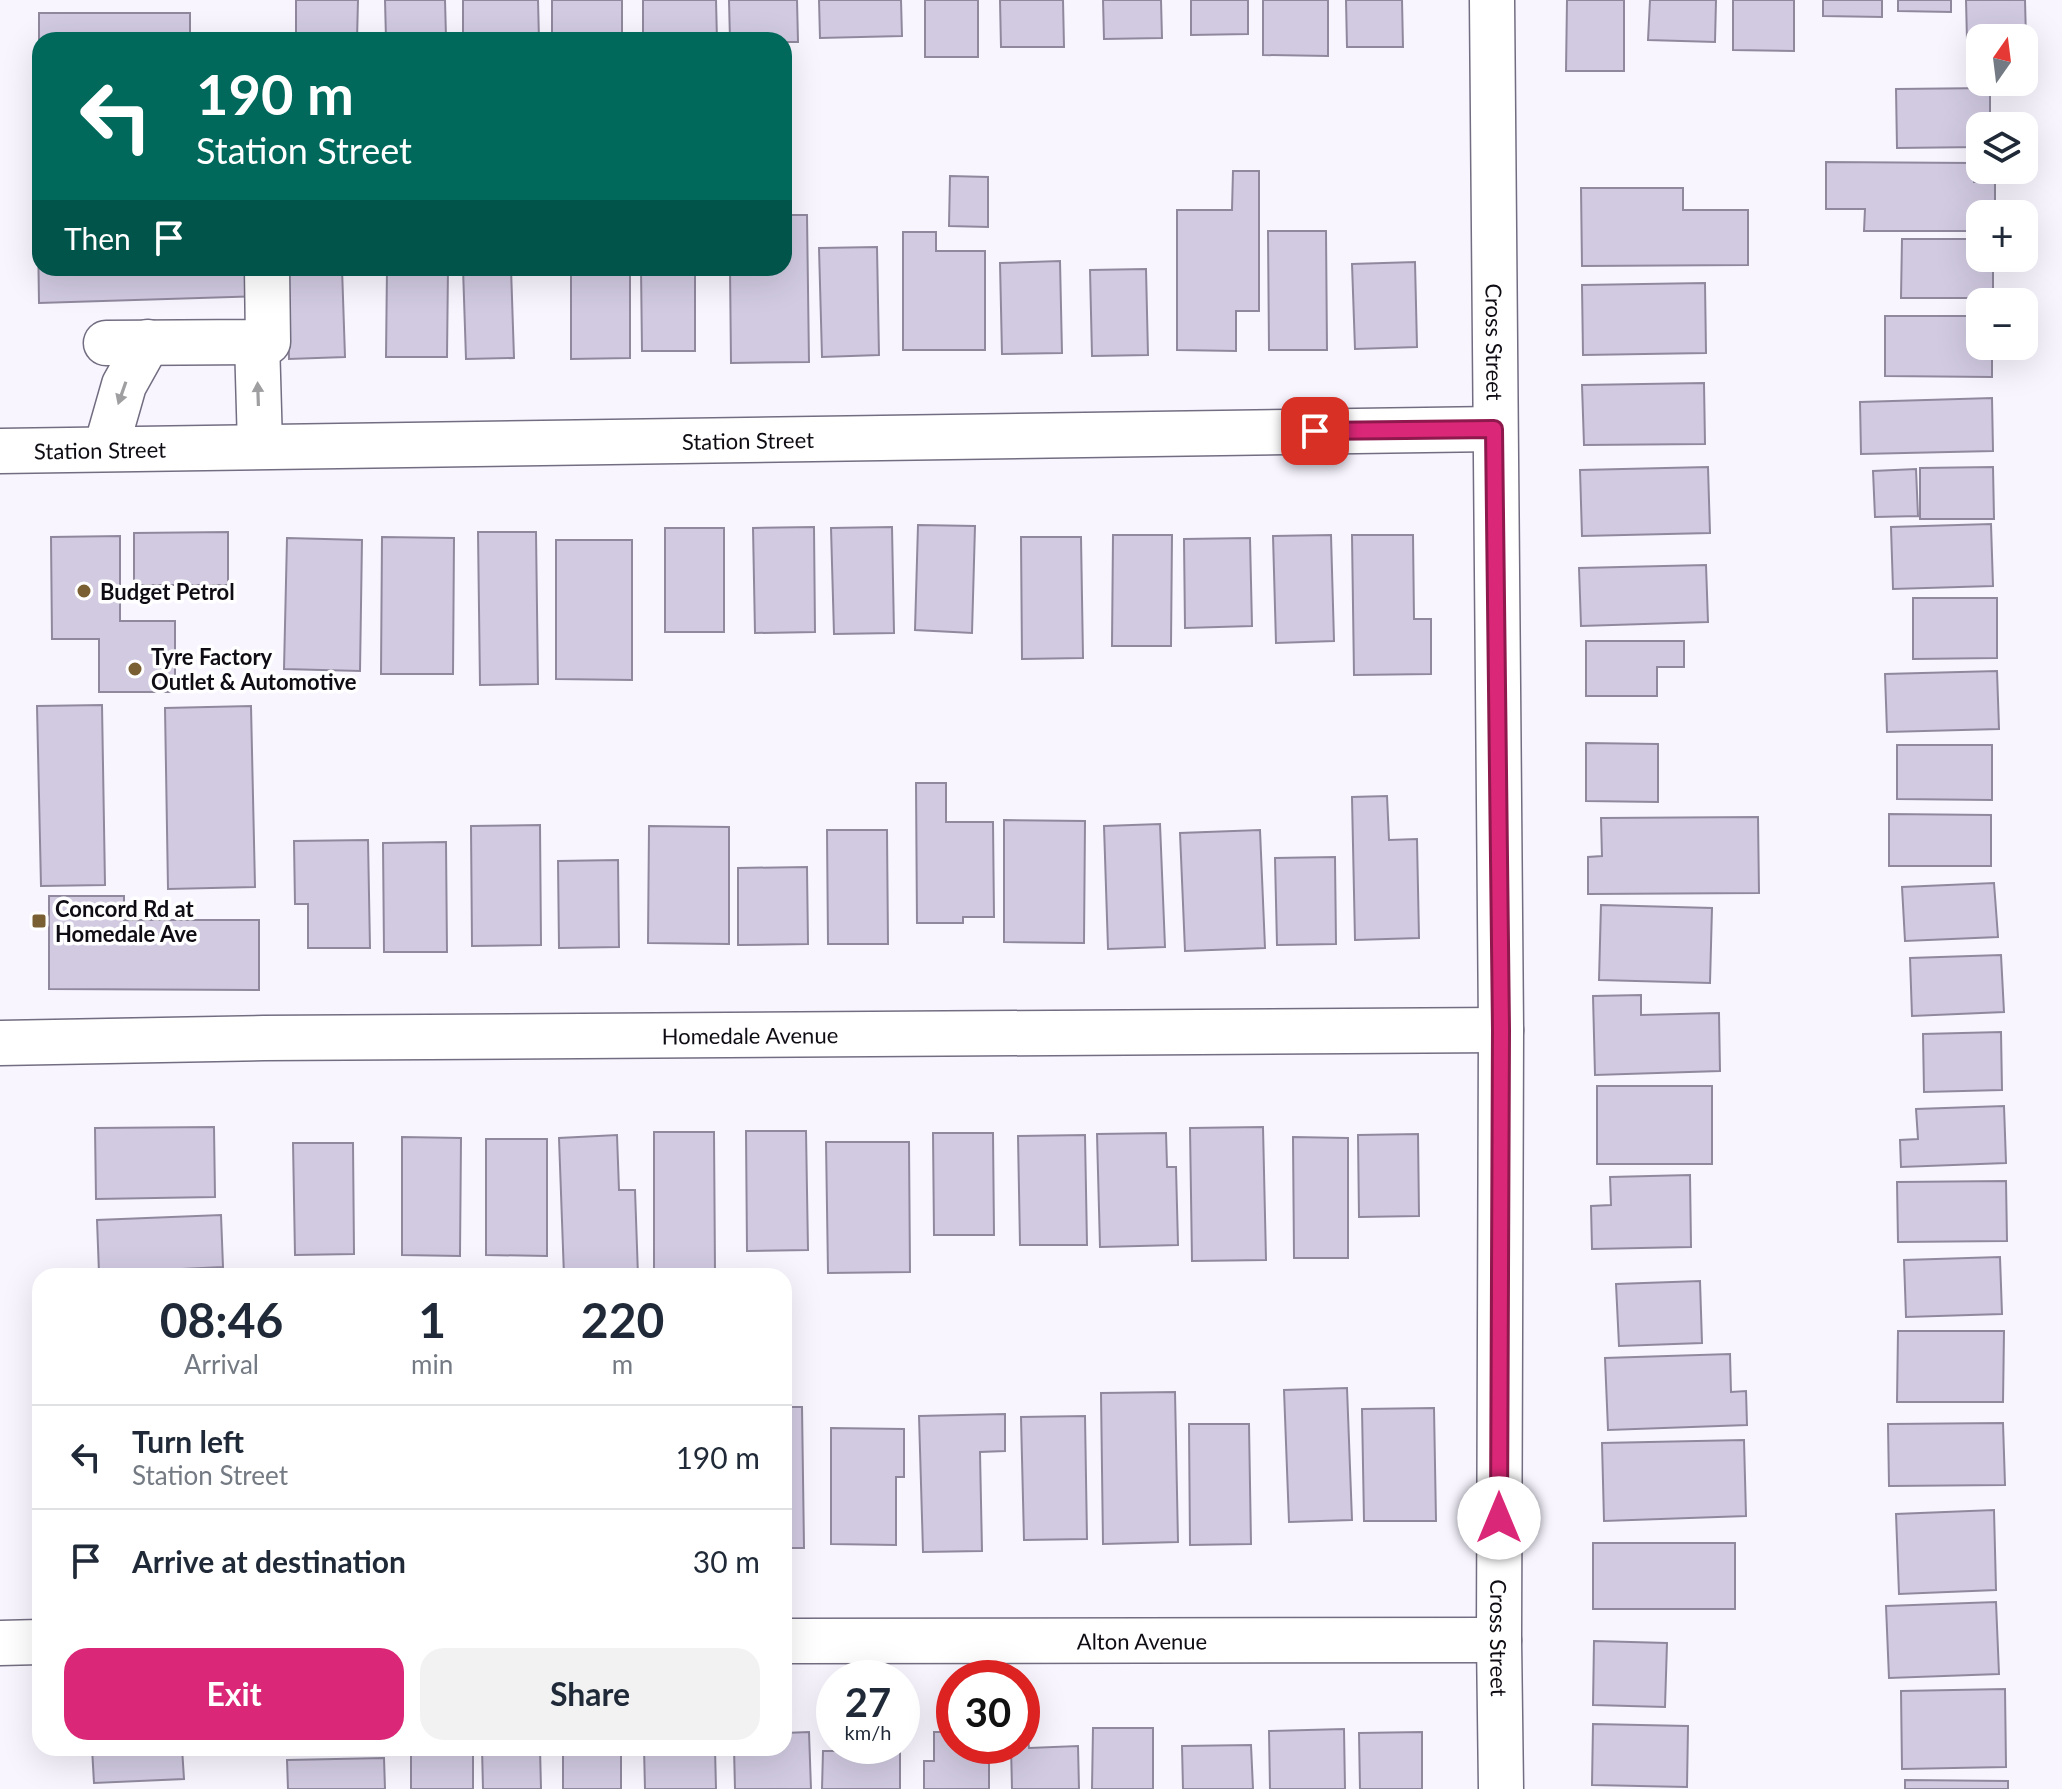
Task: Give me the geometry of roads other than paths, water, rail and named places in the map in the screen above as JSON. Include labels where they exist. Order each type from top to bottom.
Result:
[{"type":"street","name":"Cross Street","points":[[1492,0],[1501,1030],[1501,1789]]},
{"type":"street","points":[[106,448],[124,385],[127,343],[268,342],[267,276]]},
{"type":"street","points":[[257,341],[260,446]]},
{"type":"street","name":"Station Street","points":[[0,451],[1494,429]]},
{"type":"street","name":"Homedale Avenue","points":[[0,1043],[264,1038],[1501,1030]]},
{"type":"street","name":"Alton Avenue","points":[[792,1641],[1499,1640]]},
{"type":"street","points":[[0,1643],[32,1642]]},
{"type":"place","name":"Budget Petrol","points":[[84,591]]},
{"type":"place","name":"Tyre Factory Outlet & Automotive","points":[[135,669]]},
{"type":"place","name":"Concord Rd at Homedale Ave","points":[[39,921]]}]
